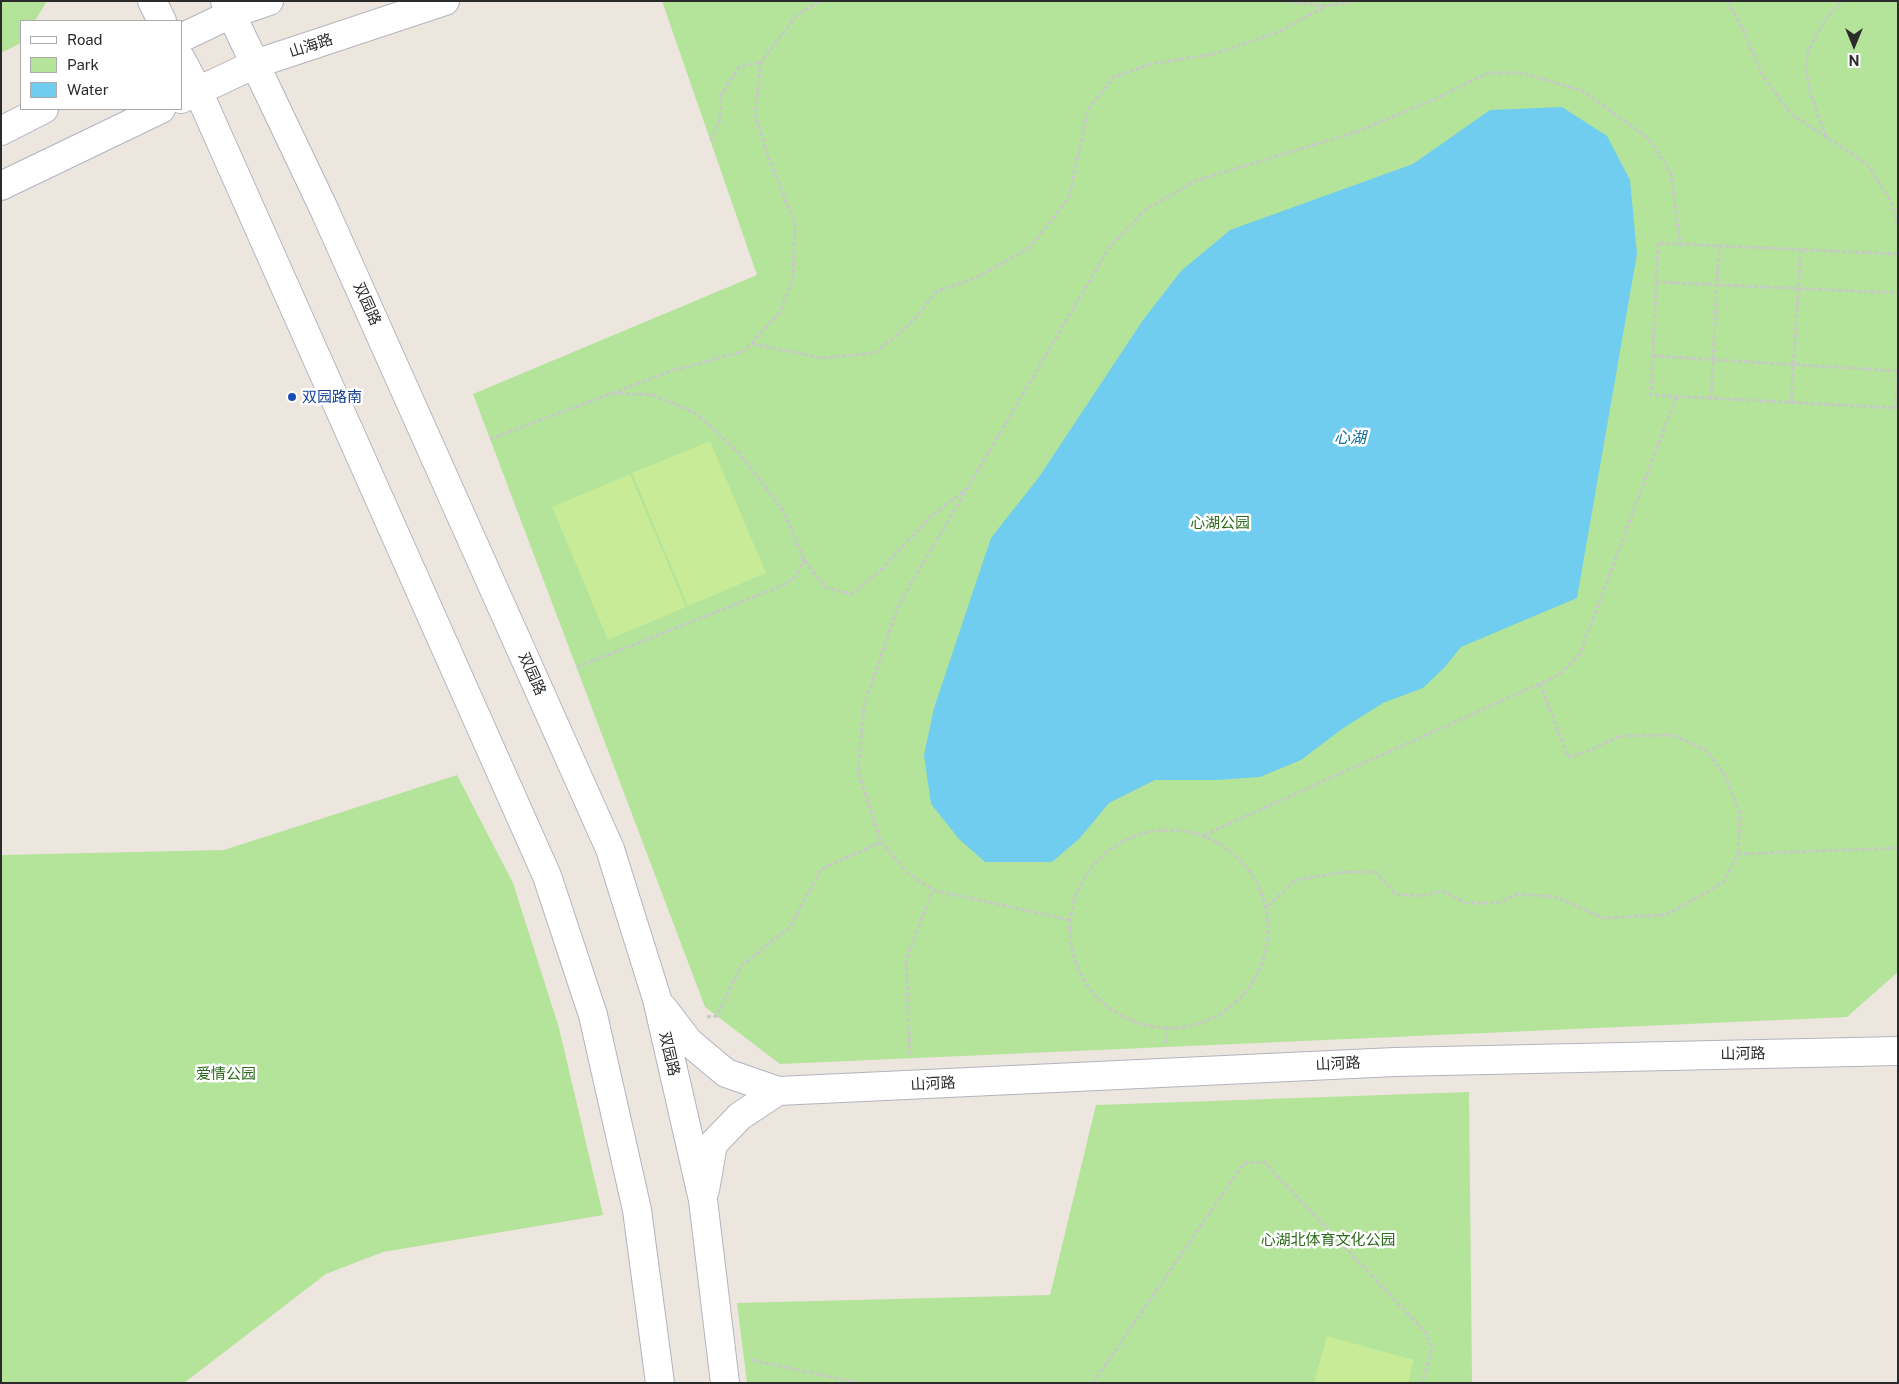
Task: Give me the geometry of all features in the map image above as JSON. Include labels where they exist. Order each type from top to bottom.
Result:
[{"type":"street","points":[[152,1],[162,20]]},
{"type":"street","points":[[182,37],[228,8],[269,1]]},
{"type":"street","name":"山海路","points":[[189,95],[255,64],[445,1]]},
{"type":"street","name":"双园路","points":[[228,8],[324,209],[610,849],[656,999],[703,1200],[725,1383]]},
{"type":"street","points":[[182,64],[189,95],[547,876],[593,1015],[637,1210],[660,1383]]},
{"type":"street","points":[[1,131],[42,110]]},
{"type":"street","points":[[1,186],[159,110]]},
{"type":"street","points":[[656,999],[689,1042],[726,1073],[778,1091]]},
{"type":"street","name":"山河路","points":[[778,1091],[1395,1062],[1898,1051]]},
{"type":"street","points":[[703,1200],[713,1144],[740,1116],[778,1091]]},
{"type":"path","points":[[490,439],[671,371],[744,351],[753,344],[780,312],[793,276],[795,224],[769,158],[755,114],[761,62],[796,16],[818,1]]},
{"type":"path","points":[[1283,1],[1326,6],[1356,1]]},
{"type":"path","points":[[1727,1],[1742,27],[1763,76],[1791,114],[1867,164],[1892,203],[1898,228]]},
{"type":"path","points":[[1826,137],[1811,95],[1806,56],[1829,13],[1841,1]]},
{"type":"path","points":[[753,344],[822,358],[875,352],[909,325],[937,291],[976,278],[1028,248],[1068,198],[1088,108],[1114,77],[1151,64],[1214,54],[1278,32],[1326,6]]},
{"type":"path","points":[[711,142],[720,119],[721,95],[739,67],[761,62]]},
{"type":"path","points":[[1070,920],[933,890],[908,873],[881,842],[858,771],[864,706],[899,604],[1109,248],[1145,210],[1195,181],[1356,132],[1434,100],[1488,74],[1523,74],[1583,91],[1648,138],[1671,173],[1680,244]]},
{"type":"path","points":[[1653,356],[1898,370],[1897,408],[1651,395],[1658,243],[1898,254]]},
{"type":"path","points":[[1711,398],[1719,246]]},
{"type":"path","points":[[1791,403],[1801,249]]},
{"type":"path","points":[[1656,282],[1898,293]]},
{"type":"path","points":[[610,393],[653,394],[696,413],[739,453],[782,510],[804,559],[824,587],[851,594],[879,572],[928,519],[968,487]]},
{"type":"path","points":[[1204,835],[1557,676],[1579,656],[1676,397]]},
{"type":"path","points":[[576,667],[782,586],[796,576],[804,559]]},
{"type":"path","points":[[1268,906],[1296,880],[1345,872],[1376,872],[1394,894],[1421,896],[1443,891],[1466,903],[1497,903],[1518,894],[1546,896],[1556,897],[1603,918],[1666,916],[1724,882],[1738,854],[1740,814],[1726,777],[1706,750],[1673,735],[1620,736],[1586,752],[1568,757],[1540,684]]},
{"type":"path","points":[[1172,829],[1204,835],[1232,851],[1254,874],[1268,906],[1269,941],[1259,974],[1239,1002],[1209,1021],[1167,1029],[1143,1026],[1114,1012],[1090,990],[1075,962],[1069,931],[1070,920],[1074,899],[1088,870],[1111,847],[1140,834],[1172,829]]},
{"type":"path","points":[[704,1017],[717,1016],[741,966],[790,927],[821,869],[881,842]]},
{"type":"path","points":[[1738,854],[1898,848]]},
{"type":"path","points":[[910,1058],[906,959],[933,890]]},
{"type":"path","points":[[1166,1047],[1167,1029]]},
{"type":"path","points":[[1093,1383],[1244,1163],[1264,1162],[1425,1332],[1432,1349],[1422,1383]]},
{"type":"path","points":[[744,1359],[859,1383]]},
{"type":"green space","points":[[1,1],[47,1],[36,20],[20,20],[20,44],[1,53]]},
{"type":"green space","name":"心湖公园","points":[[662,1],[1898,1],[1898,972],[1847,1017],[780,1064],[705,1007],[473,394],[757,275]]},
{"type":"green space","points":[[710,441],[766,573],[688,606],[632,473]]},
{"type":"green space","points":[[630,474],[686,607],[608,640],[552,507]]},
{"type":"green space","name":"爱情公园","points":[[457,775],[513,883],[559,1028],[603,1215],[383,1252],[326,1274],[184,1383],[1,1383],[1,855],[224,850]]},
{"type":"green space","name":"心湖北体育文化公园","points":[[1469,1092],[1472,1383],[747,1383],[737,1303],[1050,1295],[1096,1105]]},
{"type":"green space","points":[[1327,1336],[1414,1360],[1408,1383],[1314,1383]]},
{"type":"water","name":"心湖","points":[[1562,107],[1607,136],[1630,180],[1637,254],[1577,598],[1461,647],[1444,668],[1423,688],[1383,703],[1342,729],[1301,760],[1260,777],[1217,780],[1155,780],[1109,803],[1079,839],[1052,862],[985,862],[959,839],[931,804],[924,755],[934,708],[991,538],[1039,477],[1143,320],[1181,271],[1230,230],[1413,164],[1490,110]]},
{"type":"place","name":"双园路南","points":[[292,397]]}]
